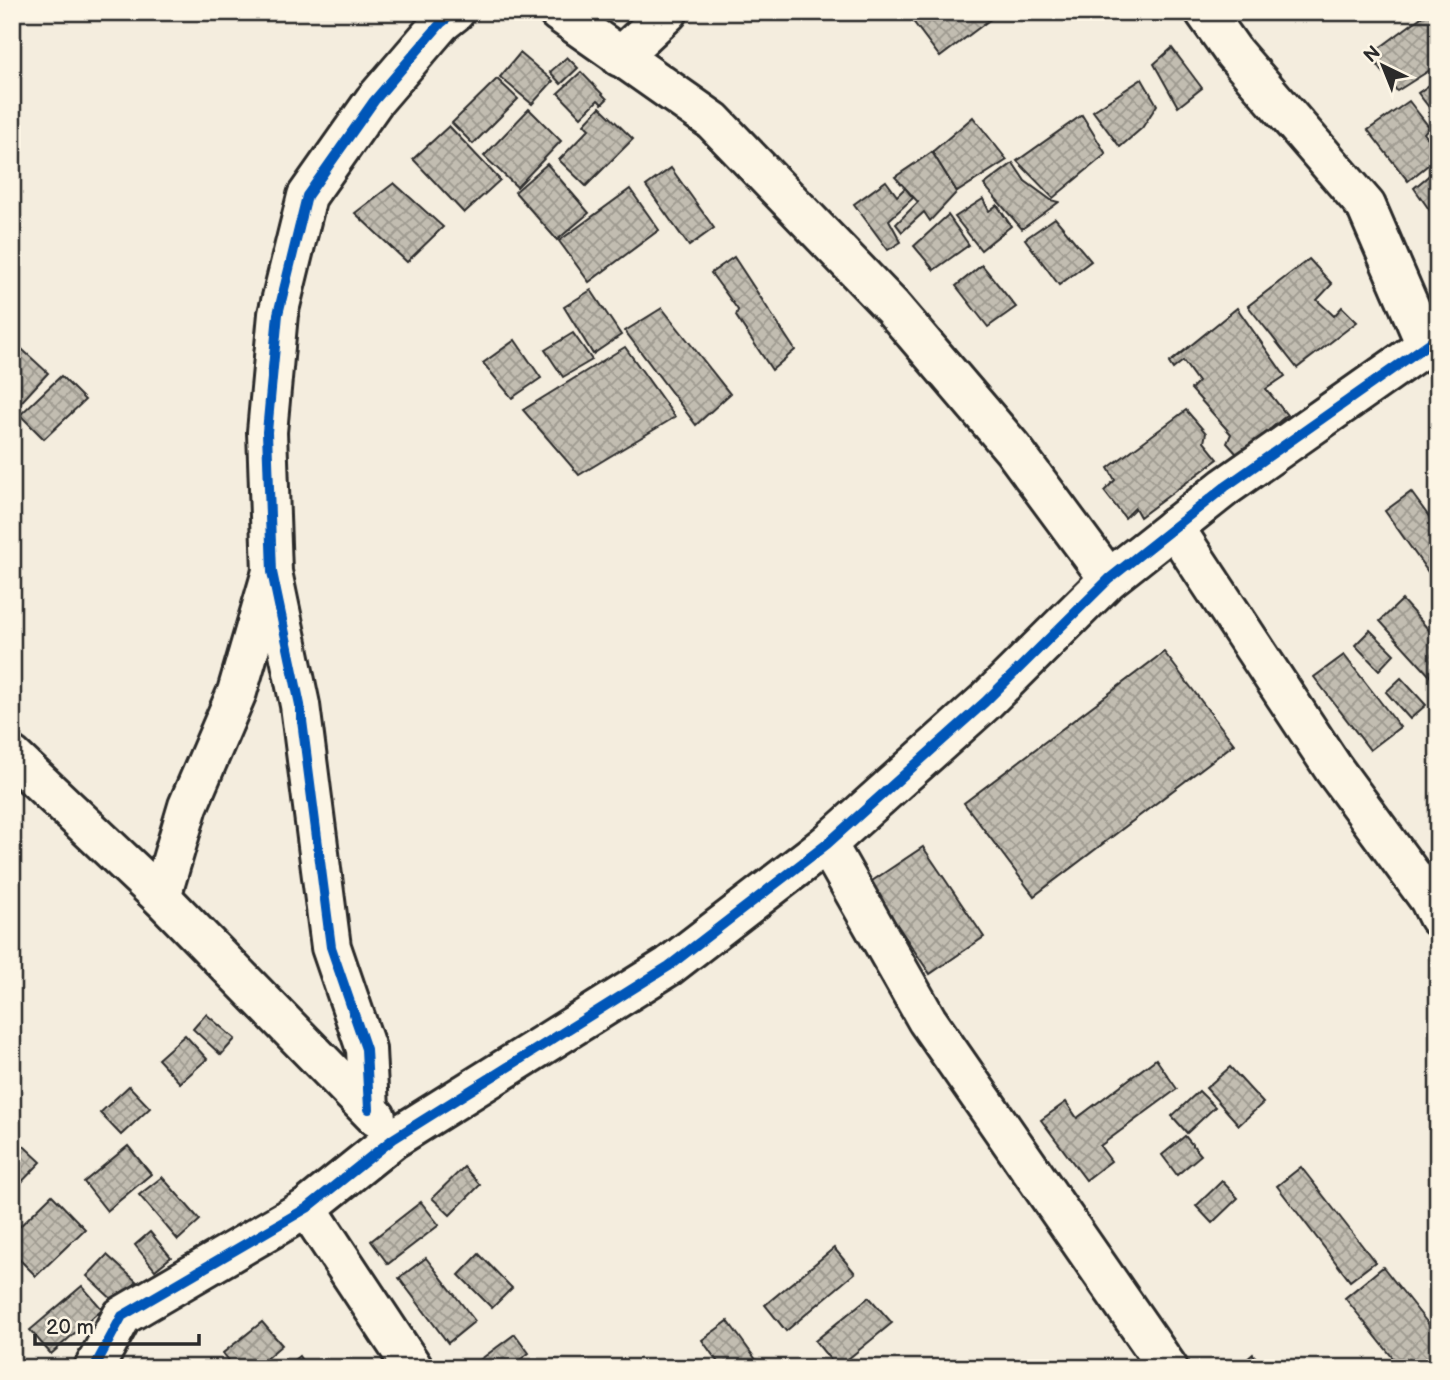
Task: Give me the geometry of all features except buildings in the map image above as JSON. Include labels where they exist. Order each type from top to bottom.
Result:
[{"type":"street","points":[[369,1109],[366,1049],[331,947],[300,705],[272,572],[267,432],[277,327],[307,196],[374,101],[441,23],[455,12]]},
{"type":"street","points":[[558,12],[713,121],[892,307],[1013,449],[1109,579]]},
{"type":"street","points":[[620,57],[668,12]]},
{"type":"street","points":[[94,1368],[122,1316],[307,1208],[393,1139],[669,966],[828,844],[985,702],[1109,579],[1225,486],[1432,341],[1366,205],[1234,53],[1205,12]]},
{"type":"street","points":[[1174,527],[1333,768],[1429,899],[1438,917]]},
{"type":"street","points":[[161,897],[188,806],[237,692],[272,572]]},
{"type":"street","points":[[12,756],[161,897],[369,1109],[393,1139]]},
{"type":"street","points":[[828,844],[927,1020],[1168,1368]]},
{"type":"street","points":[[307,1208],[413,1368]]},
{"type":"cycle path","points":[[369,1109],[366,1049],[331,947],[300,705],[272,572],[267,432],[278,314],[307,196],[374,101],[441,23],[455,12]]},
{"type":"cycle path","points":[[94,1368],[122,1316],[307,1208],[393,1139],[669,966],[827,844],[985,702],[1109,579],[1225,487],[1438,337]]}]
